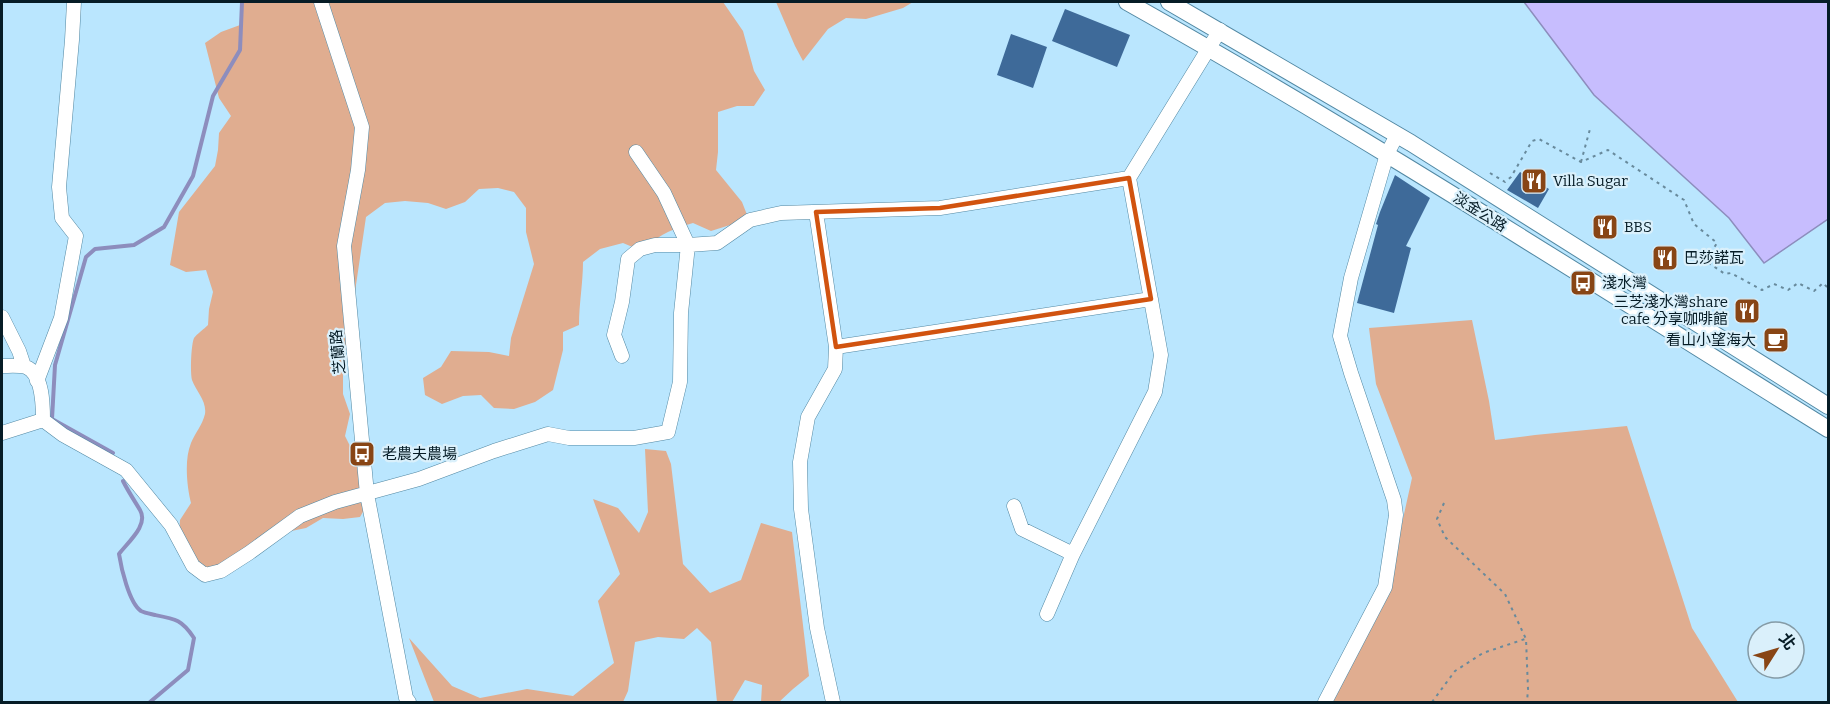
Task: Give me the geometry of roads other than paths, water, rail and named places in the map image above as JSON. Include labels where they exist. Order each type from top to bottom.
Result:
[{"type":"main road","name":"淡金公路","points":[[1127,2],[1210,48],[1387,154],[1828,429]]},
{"type":"main road","name":"淡金公路","points":[[1169,2],[1397,135],[1828,406]]},
{"type":"street","points":[[37,381],[61,318],[76,236],[62,218],[59,186],[74,2]]},
{"type":"street","name":"芝蘭路","points":[[321,2],[362,128],[358,170],[344,246],[367,494],[406,698],[409,702]]},
{"type":"street","points":[[1047,614],[1073,554],[1155,392],[1161,355],[1129,178],[1220,30]]},
{"type":"street","points":[[1325,702],[1385,587],[1396,515],[1394,501],[1351,374],[1341,336],[1351,278],[1387,154],[1397,135]]},
{"type":"street","points":[[43,420],[63,435],[126,470],[171,525],[193,566],[205,575],[221,571],[300,516],[335,502],[419,479],[548,434],[569,438],[634,438],[668,432],[681,382],[681,313],[688,245],[664,193],[636,152]]},
{"type":"street","points":[[622,356],[614,335],[622,302],[628,259],[640,249],[655,245],[717,243],[750,220],[781,213],[940,208],[1129,178]]},
{"type":"street","points":[[816,212],[836,347],[836,369],[808,417],[800,462],[801,509],[815,617],[833,702]]},
{"type":"street","points":[[836,347],[1151,299]]},
{"type":"street","points":[[2,317],[24,366]]},
{"type":"street","points":[[2,366],[24,366],[31,371],[43,396],[43,420]]},
{"type":"street","points":[[2,433],[43,420]]},
{"type":"street","points":[[1014,506],[1022,529],[1073,554]]},
{"type":"waterway","points":[[113,453],[52,419],[55,365],[86,257],[95,249],[134,245],[164,227],[193,176],[213,96],[240,50],[242,2]]},
{"type":"waterway","points":[[123,481],[142,516],[140,527],[119,554],[129,593],[141,611],[178,621],[194,638],[188,670],[150,702]]},
{"type":"place","name":"Villa Sugar","points":[[1534,181]]},
{"type":"place","name":"BBS","points":[[1605,227]]},
{"type":"place","name":"巴莎諾瓦","points":[[1665,258]]},
{"type":"place","name":"淺水灣","points":[[1583,283]]},
{"type":"place","name":"三芝淺水灣share cafe 分享咖啡館","points":[[1747,311]]},
{"type":"place","name":"看山小望海大","points":[[1776,340]]},
{"type":"place","name":"老農夫農場","points":[[362,454]]}]
